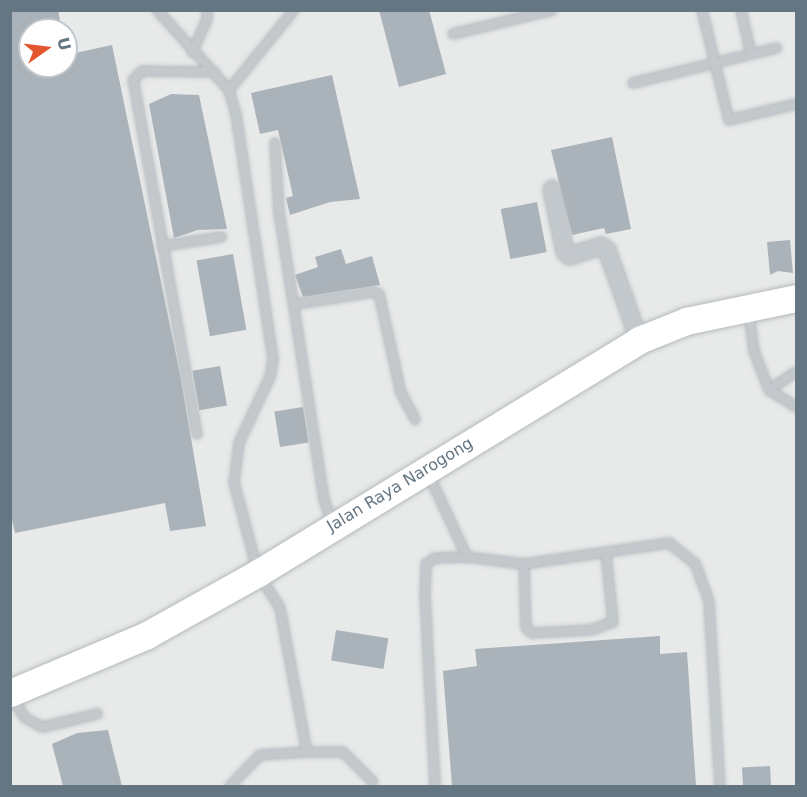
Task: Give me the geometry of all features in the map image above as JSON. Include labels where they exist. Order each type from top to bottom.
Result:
[{"type":"main road","name":"Jalan Raya Narogong","points":[[10,695],[147,635],[258,573],[333,525],[639,340],[686,321],[748,305],[796,298]]},
{"type":"street","points":[[552,189],[565,252],[570,256],[601,246],[607,250],[639,340]]},
{"type":"lane","points":[[157,10],[192,52],[215,72],[229,90],[236,114],[273,359],[270,377],[234,461],[234,482],[258,573],[280,608],[307,752]]},
{"type":"lane","points":[[192,52],[207,20],[207,10]]},
{"type":"lane","points":[[229,90],[294,10]]},
{"type":"lane","points":[[453,34],[525,13],[552,10]]},
{"type":"lane","points":[[702,10],[729,120],[796,104]]},
{"type":"lane","points":[[741,10],[751,54]]},
{"type":"lane","points":[[633,82],[777,48]]},
{"type":"lane","points":[[197,434],[134,80],[142,71],[215,72]]},
{"type":"lane","points":[[274,143],[279,212],[296,304],[324,500],[333,525]]},
{"type":"lane","points":[[162,246],[221,237]]},
{"type":"lane","points":[[296,304],[374,292],[380,294],[401,393],[415,419]]},
{"type":"lane","points":[[748,305],[754,351],[769,390],[796,407]]},
{"type":"lane","points":[[769,390],[796,372]]},
{"type":"lane","points":[[426,469],[466,557]]},
{"type":"lane","points":[[435,786],[424,595],[426,564],[435,558],[466,557],[524,564],[669,543],[695,562],[709,601],[720,786]]},
{"type":"lane","points":[[524,564],[526,628],[532,633],[591,630],[613,622],[606,553]]},
{"type":"lane","points":[[10,695],[25,718],[43,727],[97,714]]},
{"type":"lane","points":[[230,786],[260,755],[307,752],[343,752],[373,782]]},
{"type":"shaded area","points":[[10,11],[796,11],[796,786],[11,786]]},
{"type":"building","points":[[10,10],[58,10],[60,18],[18,18],[18,78],[78,78],[78,52],[112,45],[180,374],[206,526],[170,531],[165,503],[15,533],[10,512]]},
{"type":"building","points":[[379,10],[429,10],[446,74],[399,87]]},
{"type":"building","points":[[332,75],[360,199],[330,202],[290,215],[286,198],[293,196],[278,130],[260,134],[251,93]]},
{"type":"building","points":[[171,94],[199,95],[227,229],[198,230],[174,238],[149,104]]},
{"type":"building","points":[[612,137],[631,229],[606,234],[604,228],[572,235],[551,150]]},
{"type":"building","points":[[537,202],[547,252],[510,259],[501,209]]},
{"type":"building","points":[[790,240],[793,273],[778,271],[770,275],[767,242]]},
{"type":"building","points":[[341,249],[346,264],[372,256],[380,285],[303,297],[295,275],[318,267],[315,257]]},
{"type":"building","points":[[233,254],[246,330],[210,336],[197,260]]},
{"type":"building","points":[[220,366],[227,405],[199,410],[192,371]]},
{"type":"building","points":[[303,407],[309,443],[280,447],[274,412]]},
{"type":"building","points":[[336,630],[388,638],[383,669],[331,661]]},
{"type":"building","points":[[660,636],[660,654],[687,652],[696,786],[452,786],[443,671],[477,666],[475,649]]},
{"type":"building","points":[[108,730],[122,786],[63,786],[52,744],[77,733]]},
{"type":"building","points":[[770,766],[771,786],[743,786],[742,767]]}]
